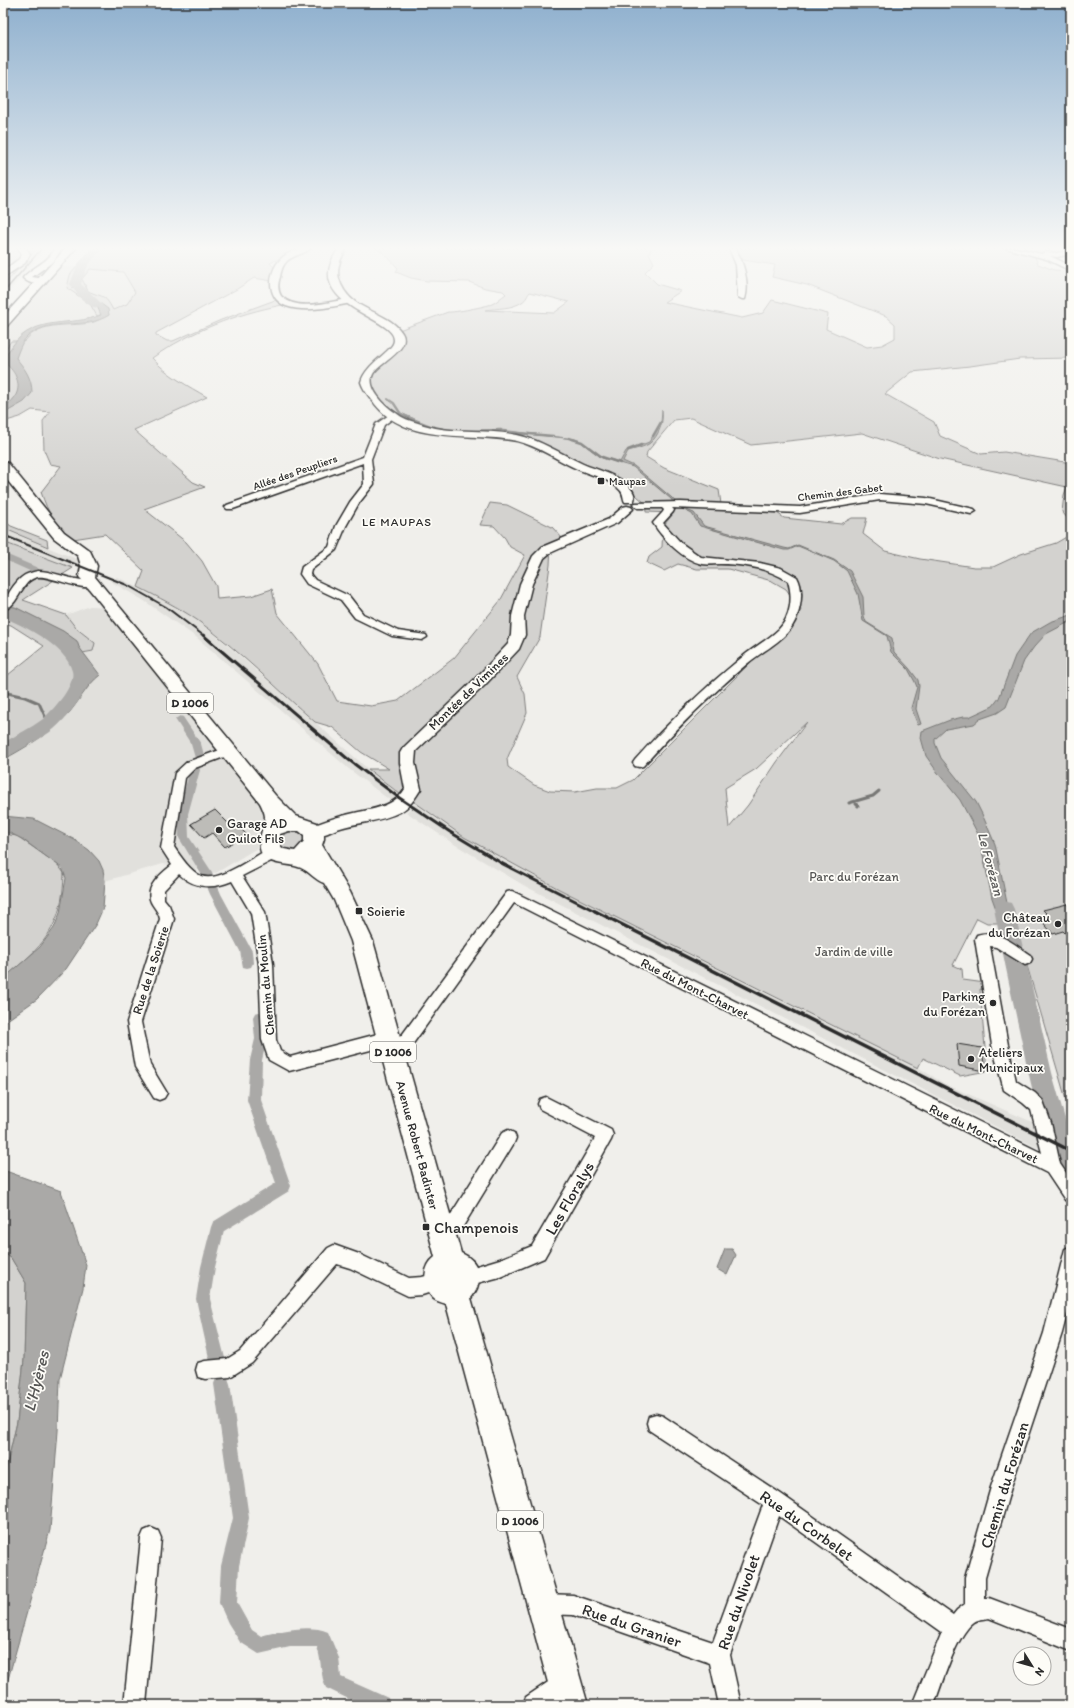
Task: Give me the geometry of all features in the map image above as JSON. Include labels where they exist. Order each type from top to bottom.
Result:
[{"type":"main road","points":[[3,466],[62,537],[85,554],[89,566],[87,577],[94,587]]},
{"type":"main road","name":"D 1006","points":[[94,587],[135,634],[268,800],[292,823]]},
{"type":"main road","name":"D 1006","points":[[268,800],[275,816],[279,848],[312,864],[332,880]]},
{"type":"main road","points":[[292,823],[305,824],[313,839],[304,854],[279,848],[280,826],[292,823]]},
{"type":"main road","name":"D 1006","points":[[313,839],[332,880]]},
{"type":"main road","name":"Avenue Robert Badinter","points":[[332,880],[343,898],[362,941],[440,1229]]},
{"type":"main road","name":"D 1006","points":[[440,1229],[568,1695]]},
{"type":"street","points":[[391,328],[397,333],[399,340],[394,351],[369,372],[366,382],[368,388],[380,404],[392,416],[407,423],[430,430],[454,434],[508,437],[540,446],[616,482],[627,491],[631,505]]},
{"type":"street","points":[[392,416],[380,424],[367,459],[369,484],[355,502],[341,526],[332,548],[306,569],[305,574],[311,582],[345,598],[359,616],[396,634],[422,637]]},
{"type":"street","name":"Allée des Peupliers","points":[[230,507],[367,459]]},
{"type":"street","name":"Chemin des Gabet","points":[[631,505],[800,510],[880,497],[926,501],[971,511]]},
{"type":"street","name":"Montée de Vimines","points":[[313,839],[351,819],[386,812],[399,806],[408,798],[413,789],[412,777],[406,761],[407,753],[415,742],[479,683],[514,646],[518,635],[518,616],[526,584],[538,556],[546,550],[613,521],[631,505]]},
{"type":"street","points":[[640,763],[672,726],[744,660],[783,631],[795,611],[795,586],[793,579],[773,568],[723,561],[700,560],[667,536],[658,523],[668,514],[669,510],[673,506]]},
{"type":"street","points":[[5,606],[27,577],[37,574],[48,575],[94,587]]},
{"type":"street","points":[[228,751],[191,765],[179,776],[167,848],[188,874],[195,879],[215,881],[234,874],[279,848]]},
{"type":"street","name":"Rue de la Soierie","points":[[159,1093],[143,1067],[134,1022],[167,919],[165,909],[157,900],[156,891],[164,879],[181,866]]},
{"type":"street","name":"Chemin du Moulin","points":[[234,874],[258,912],[266,964],[269,1040],[274,1055],[289,1064],[390,1043]]},
{"type":"street","name":"Rue du Mont-Charvet","points":[[390,1043],[399,1046],[407,1040],[512,896],[1053,1167]]},
{"type":"street","points":[[1025,959],[999,942],[982,939],[1005,1072],[1009,1085],[1029,1098],[1037,1106],[1043,1123],[1053,1167],[1071,1194]]},
{"type":"street","name":"Les Floralys","points":[[453,1278],[500,1268],[538,1252],[605,1135],[546,1104]]},
{"type":"street","points":[[440,1229],[456,1222],[508,1138]]},
{"type":"street","points":[[205,1370],[230,1368],[246,1357],[334,1254],[353,1260],[408,1286],[422,1286],[453,1278]]},
{"type":"street","name":"Chemin du Forézan","points":[[975,1610],[975,1578],[1001,1487],[1053,1333],[1069,1272],[1071,1255]]},
{"type":"street","name":"Rue du Corbelet","points":[[656,1423],[774,1501],[956,1629]]},
{"type":"street","name":"Rue du Nivolet","points":[[730,1705],[719,1655],[774,1501]]},
{"type":"street","points":[[135,1705],[151,1538]]},
{"type":"street","name":"Rue du Granier","points":[[543,1604],[573,1605],[719,1655]]},
{"type":"street","points":[[923,1705],[956,1629],[964,1617],[975,1610],[989,1608],[1071,1640]]},
{"type":"street","points":[[534,1705],[568,1695]]},
{"type":"shaded area","points":[[8,328],[35,328],[29,330],[16,341],[11,341],[3,353],[3,334]]},
{"type":"shaded area","points":[[3,528],[79,560],[73,568],[3,542]]},
{"type":"shaded area","points":[[117,577],[172,604],[197,620],[368,769],[405,798],[396,805],[349,769],[196,637],[143,600],[110,581]]},
{"type":"shaded area","points":[[90,606],[110,607],[252,793],[266,819],[257,848],[216,873],[163,864],[105,881],[101,865],[34,819],[3,816],[3,759],[38,739],[90,683],[100,675],[84,654],[93,651],[95,643],[76,628],[66,615]]},
{"type":"shaded area","points":[[416,803],[464,837],[559,889],[919,1068],[945,1084],[1071,1139],[1071,1165],[525,886],[454,844],[406,812]]},
{"type":"green space","points":[[46,328],[166,328],[156,333],[156,335],[167,341],[173,341],[203,328],[208,328],[167,348],[152,358],[171,375],[207,397],[134,430],[193,482],[205,487],[144,509],[186,542],[202,561],[216,586],[217,599],[251,596],[272,589],[277,613],[318,664],[337,701],[371,706],[398,701],[454,658],[500,601],[525,555],[510,547],[505,538],[494,526],[480,525],[490,503],[507,505],[552,527],[563,539],[551,544],[550,565],[540,637],[517,677],[525,694],[527,713],[507,759],[508,767],[534,785],[550,791],[575,792],[597,788],[617,788],[633,780],[753,660],[789,632],[801,610],[786,589],[772,581],[728,569],[697,569],[678,564],[664,571],[647,563],[649,557],[662,547],[663,526],[674,513],[646,512],[645,503],[621,482],[521,438],[460,435],[410,424],[377,401],[369,376],[398,351],[399,330],[405,328],[826,328],[826,329],[867,347],[882,345],[895,338],[895,328],[1071,328],[1071,358],[1020,359],[912,372],[885,394],[934,422],[940,436],[981,454],[1004,452],[1071,463],[1071,1117],[1021,945],[1002,932],[998,923],[987,923],[977,918],[953,965],[962,969],[963,980],[985,983],[986,990],[980,989],[987,1071],[960,1076],[923,1058],[918,1068],[559,889],[464,837],[416,803],[405,798],[368,769],[389,769],[361,752],[332,727],[315,722],[243,656],[197,620],[138,587],[144,571],[105,534],[73,539],[57,524],[46,506],[41,492],[61,466],[50,464],[44,450],[43,421],[50,412],[32,410],[20,417],[3,422],[3,353],[11,341],[25,341],[39,330]],"holes":[[[691,418],[751,445],[862,433],[940,459],[1067,487],[1064,495],[1062,512],[1070,521],[1068,536],[1056,543],[1021,554],[993,567],[974,567],[920,559],[885,551],[863,534],[867,518],[852,518],[841,524],[784,518],[777,513],[725,509],[721,504],[719,490],[664,468],[646,457],[647,452],[674,420]],[[807,722],[777,762],[748,805],[729,828],[725,788],[756,769]]]},
{"type":"green space","points":[[3,520],[11,526],[47,540],[48,547],[3,528]]},
{"type":"green space","points":[[3,542],[73,568],[23,600],[66,615],[76,628],[95,643],[93,651],[72,655],[81,676],[73,696],[67,705],[51,720],[3,747],[3,679],[44,646],[11,625],[3,623]]},
{"type":"green space","points":[[295,831],[302,834],[305,839],[297,849],[290,852],[286,851],[280,844],[281,838],[286,833]]},
{"type":"green space","points":[[3,834],[17,836],[57,864],[64,873],[63,892],[60,908],[55,922],[40,945],[3,979]]},
{"type":"green space","points":[[3,1252],[11,1258],[26,1283],[24,1360],[17,1422],[3,1482]]},
{"type":"water","points":[[45,328],[37,330],[26,338],[22,343],[16,358],[27,374],[31,383],[32,393],[24,402],[3,414],[3,407],[14,399],[18,386],[15,375],[4,361],[6,354],[22,336],[32,329]]},
{"type":"water","points":[[387,399],[393,402],[401,413],[432,427],[446,429],[431,428],[400,414],[392,402]]},
{"type":"water","points":[[661,423],[653,440],[640,448],[628,451],[623,461],[634,466],[672,498],[679,507],[694,513],[704,526],[784,548],[789,549],[798,545],[834,560],[850,571],[863,597],[864,616],[866,622],[892,638],[894,652],[918,680],[919,686],[916,709],[921,724],[918,725],[911,708],[917,687],[915,682],[908,669],[891,652],[887,636],[863,621],[858,594],[847,571],[834,561],[798,546],[789,550],[784,550],[700,526],[692,514],[676,506],[671,499],[633,467],[602,458],[581,442],[601,457],[620,462],[626,451],[649,442]]},
{"type":"water","points":[[446,429],[451,431],[501,430],[575,439],[581,442],[574,439],[502,431],[451,432]]},
{"type":"water","points":[[3,603],[6,606],[15,607],[63,631],[77,641],[79,647],[100,675],[87,688],[69,713],[62,720],[29,745],[3,760],[3,748],[48,723],[72,697],[79,684],[81,671],[74,658],[55,638],[3,611]]},
{"type":"water","points":[[1071,615],[1071,621],[1046,634],[1024,661],[1006,707],[997,713],[980,719],[974,724],[946,729],[935,739],[935,743],[941,758],[976,802],[995,844],[1008,908],[1006,908],[1015,935],[1005,934],[992,898],[979,836],[960,800],[926,756],[921,738],[922,731],[950,720],[969,717],[993,706],[999,698],[1015,656],[1031,633],[1050,622]]},
{"type":"water","points":[[3,816],[34,819],[75,840],[89,850],[99,861],[103,870],[105,881],[103,908],[96,924],[66,969],[37,999],[3,1023],[3,979],[40,947],[54,928],[60,913],[66,878],[62,868],[22,839],[10,833],[3,833]]},
{"type":"water","points":[[3,1170],[61,1191],[86,1265],[83,1288],[60,1379],[58,1431],[50,1530],[3,1697],[3,1482],[17,1422],[24,1360],[26,1283],[11,1258],[3,1252]]},
{"type":"water","points":[[725,1249],[732,1249],[736,1255],[727,1275],[717,1269]]},
{"type":"building","name":"Garage AD Guilot Fils","points":[[215,810],[228,823],[232,820],[246,834],[225,847],[212,833],[204,838],[191,824]]},
{"type":"building","name":"Château du Forézan","points":[[1071,903],[1071,939],[1063,931],[1053,934],[1039,918],[1047,914],[1043,910]]},
{"type":"building","name":"Ateliers Municipaux","points":[[957,1044],[982,1048],[985,1071],[959,1066]]},
{"type":"waterway","points":[[388,399],[394,403],[401,414],[413,419]]},
{"type":"waterway","points":[[410,418],[435,428]]},
{"type":"waterway","points":[[653,436],[661,422]]},
{"type":"waterway","points":[[465,431],[501,430]]},
{"type":"waterway","points":[[517,433],[553,436]]},
{"type":"waterway","points":[[569,438],[582,442],[602,457],[620,463]]},
{"type":"waterway","points":[[628,450],[641,445]]},
{"type":"waterway","points":[[3,556],[35,570]]},
{"type":"waterway","name":"L'Hyères","points":[[3,611],[36,627],[60,643],[77,661],[81,671],[81,681],[73,696],[50,722],[3,751]]},
{"type":"waterway","points":[[3,692],[25,697],[39,703],[48,723]]},
{"type":"waterway","points":[[180,719],[196,744],[199,755]]},
{"type":"waterway","points":[[195,770],[183,814],[184,838],[208,875],[216,894],[246,951],[247,963]]},
{"type":"waterway","points":[[849,803],[873,796],[879,791]]},
{"type":"waterway","name":"Le Forézan","points":[[1004,909],[1040,1073],[1058,1138],[1071,1173]]},
{"type":"waterway","points":[[217,1358],[203,1299],[208,1267],[218,1227],[284,1186],[254,1100],[256,1060],[261,1039],[259,1017]]},
{"type":"waterway","points":[[222,1384],[241,1518],[230,1566],[228,1603],[234,1617],[246,1636],[259,1645],[290,1638],[322,1638],[330,1658],[332,1682],[381,1705]]},
{"type":"railway","points":[[3,535],[127,585],[166,607],[204,636]]},
{"type":"railway","points":[[203,635],[349,760],[398,797],[450,832],[503,864],[597,912]]},
{"type":"railway","points":[[595,911],[1071,1151]]},
{"type":"place","name":"Maupas","points":[[601,481]]},
{"type":"place","name":"Garage AD Guilot Fils","points":[[219,830]]},
{"type":"place","name":"Soierie","points":[[359,911]]},
{"type":"place","name":"Château du Forézan","points":[[1058,924]]},
{"type":"place","name":"Parking du Forézan","points":[[993,1003]]},
{"type":"place","name":"Ateliers Municipaux","points":[[971,1059]]},
{"type":"place","name":"Champenois","points":[[426,1227]]},
{"type":"district","name":"LE MAUPAS","points":[[397,522]]},
{"type":"park label","name":"Parc du Forézan","points":[[854,876]]},
{"type":"park label","name":"Jardin de ville","points":[[854,951]]}]
